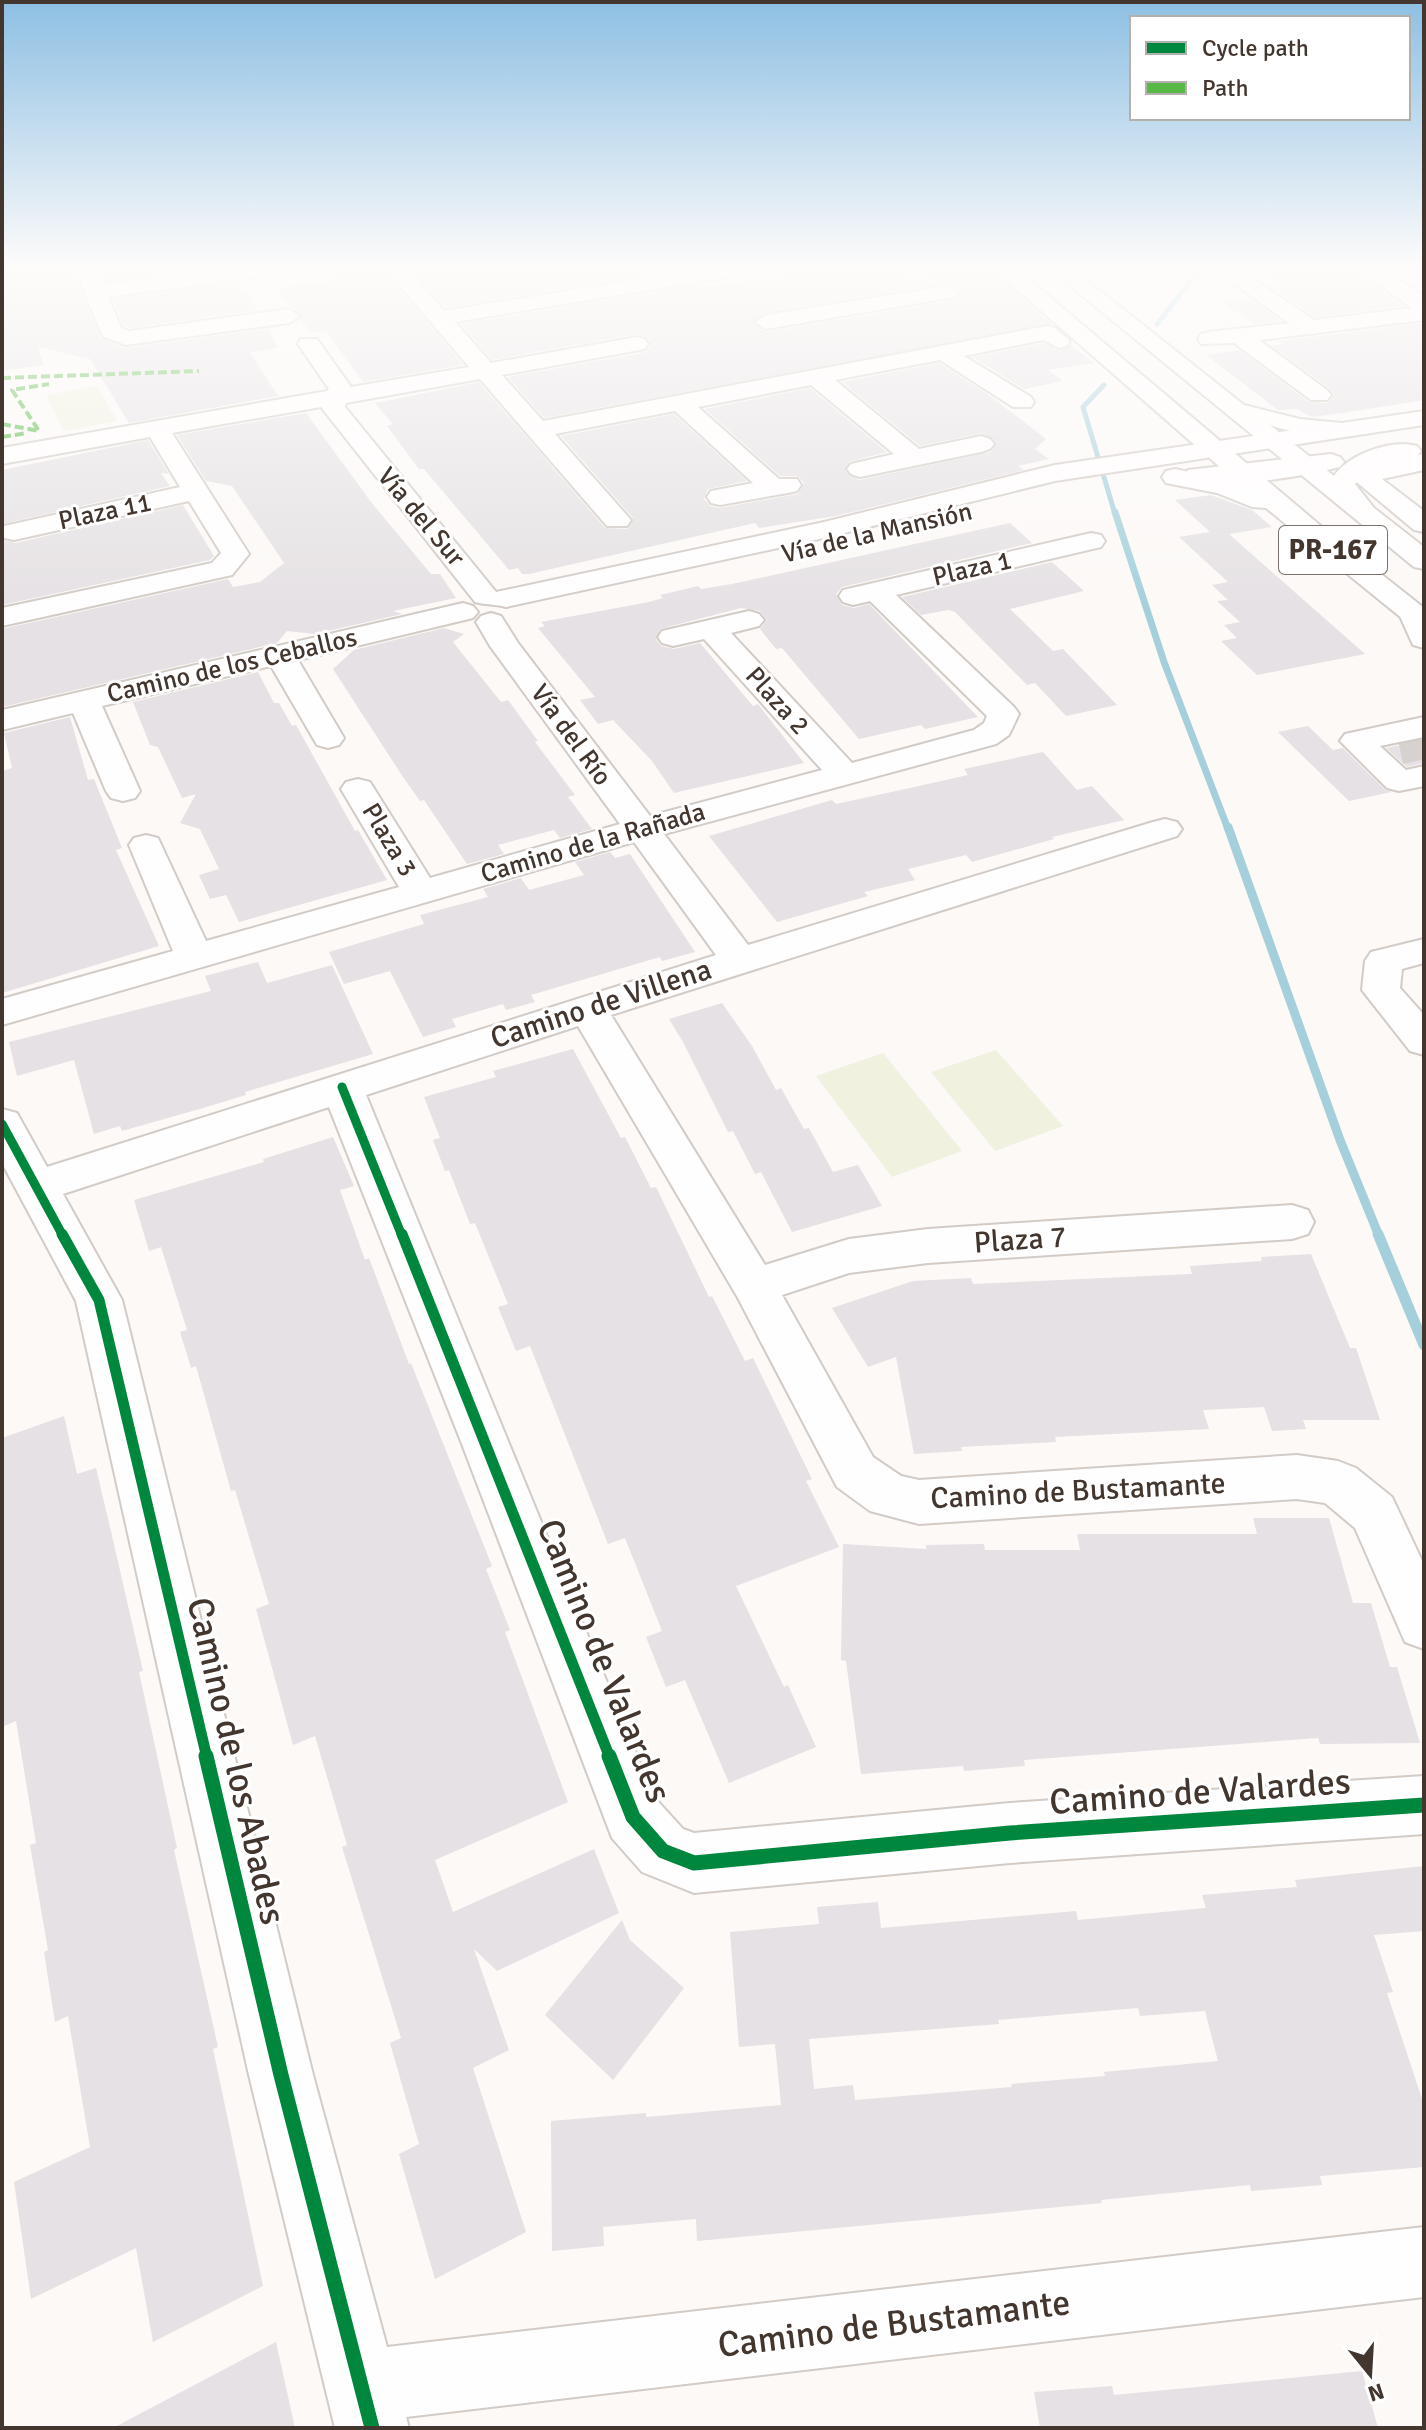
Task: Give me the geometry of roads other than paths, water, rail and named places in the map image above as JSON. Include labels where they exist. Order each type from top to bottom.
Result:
[{"type":"street","name":"Vía del Sur","points":[[334,380],[341,390],[335,397],[333,407],[492,609]]},
{"type":"street","points":[[2,456],[428,380]]},
{"type":"street","points":[[496,380],[617,520]]},
{"type":"street","points":[[537,430],[680,403],[775,380]]},
{"type":"street","points":[[830,380],[914,458]]},
{"type":"street","points":[[988,380],[1022,402]]},
{"type":"street","name":"PR-167","points":[[1134,380],[1421,625]]},
{"type":"street","name":"PR-167","points":[[1197,380],[1422,558]]},
{"type":"street","points":[[1299,380],[1319,395]]},
{"type":"street","points":[[1223,401],[1277,421],[1343,429],[1424,418]]},
{"type":"street","points":[[680,403],[781,486],[720,497]]},
{"type":"street","points":[[1156,456],[1183,443],[1187,425]]},
{"type":"street","points":[[2,617],[222,569],[235,554],[156,427]]},
{"type":"street","name":"Vía de la Mansión","points":[[492,609],[1103,474],[1156,456],[1343,429]]},
{"type":"street","points":[[860,469],[981,444]]},
{"type":"street","points":[[1416,450],[1424,462],[1377,470],[1366,479],[1424,524],[1376,524],[1342,485],[1347,472],[1364,462],[1416,450]]},
{"type":"street","name":"Vía de la Mansión","points":[[1103,474],[1175,477],[1244,474],[1416,450]]},
{"type":"street","points":[[1175,477],[1224,486],[1295,518]]},
{"type":"street","name":"Plaza 11","points":[[13,531],[197,491]]},
{"type":"street","name":"Plaza 1","points":[[864,593],[1091,541]]},
{"type":"street","name":"Camino de la Rañada","points":[[2,1012],[641,829],[985,737],[998,728],[1003,714],[864,593]]},
{"type":"street","name":"Camino de los Ceballos","points":[[2,720],[279,654],[492,609]]},
{"type":"street","name":"Vía del Río","points":[[492,609],[641,829],[740,960]]},
{"type":"street","name":"Plaza 2","points":[[673,637],[749,620]]},
{"type":"street","name":"Plaza 2","points":[[711,629],[843,773]]},
{"type":"street","points":[[279,654],[328,738]]},
{"type":"street","points":[[84,701],[123,791]]},
{"type":"street","points":[[1398,762],[1356,741],[1424,727]]},
{"type":"street","name":"Plaza 3","points":[[358,789],[420,891]]},
{"type":"street","name":"Camino de Villena","points":[[38,1186],[740,960],[1165,829]]},
{"type":"street","points":[[146,845],[194,956]]},
{"type":"street","points":[[1424,951],[1384,961],[1381,990],[1424,1041]]},
{"type":"street","name":"Camino de Bustamante","points":[[588,1009],[754,1286],[855,1472],[888,1495],[919,1502],[1297,1477],[1338,1483],[1374,1513],[1424,1624]]},
{"type":"street","name":"Camino de Valardes","points":[[342,1087],[487,1444],[633,1817],[663,1851],[694,1863],[1010,1833],[1424,1805]]},
{"type":"street","name":"Camino de los Abades","points":[[2,1124],[99,1300],[281,2075],[367,2407]]},
{"type":"street","name":"Plaza 7","points":[[754,1286],[849,1256],[928,1246],[1292,1222]]},
{"type":"street","name":"Camino de Bustamante","points":[[367,2407],[1424,2262]]},
{"type":"waterway","points":[[1104,385],[1083,407],[1115,514]]},
{"type":"waterway","points":[[1115,512],[1164,662],[1228,829]]},
{"type":"waterway","points":[[1228,827],[1340,1140],[1379,1236]]},
{"type":"waterway","points":[[1378,1234],[1424,1345]]},
{"type":"tunnel","points":[[1400,749],[1424,744]]}]
